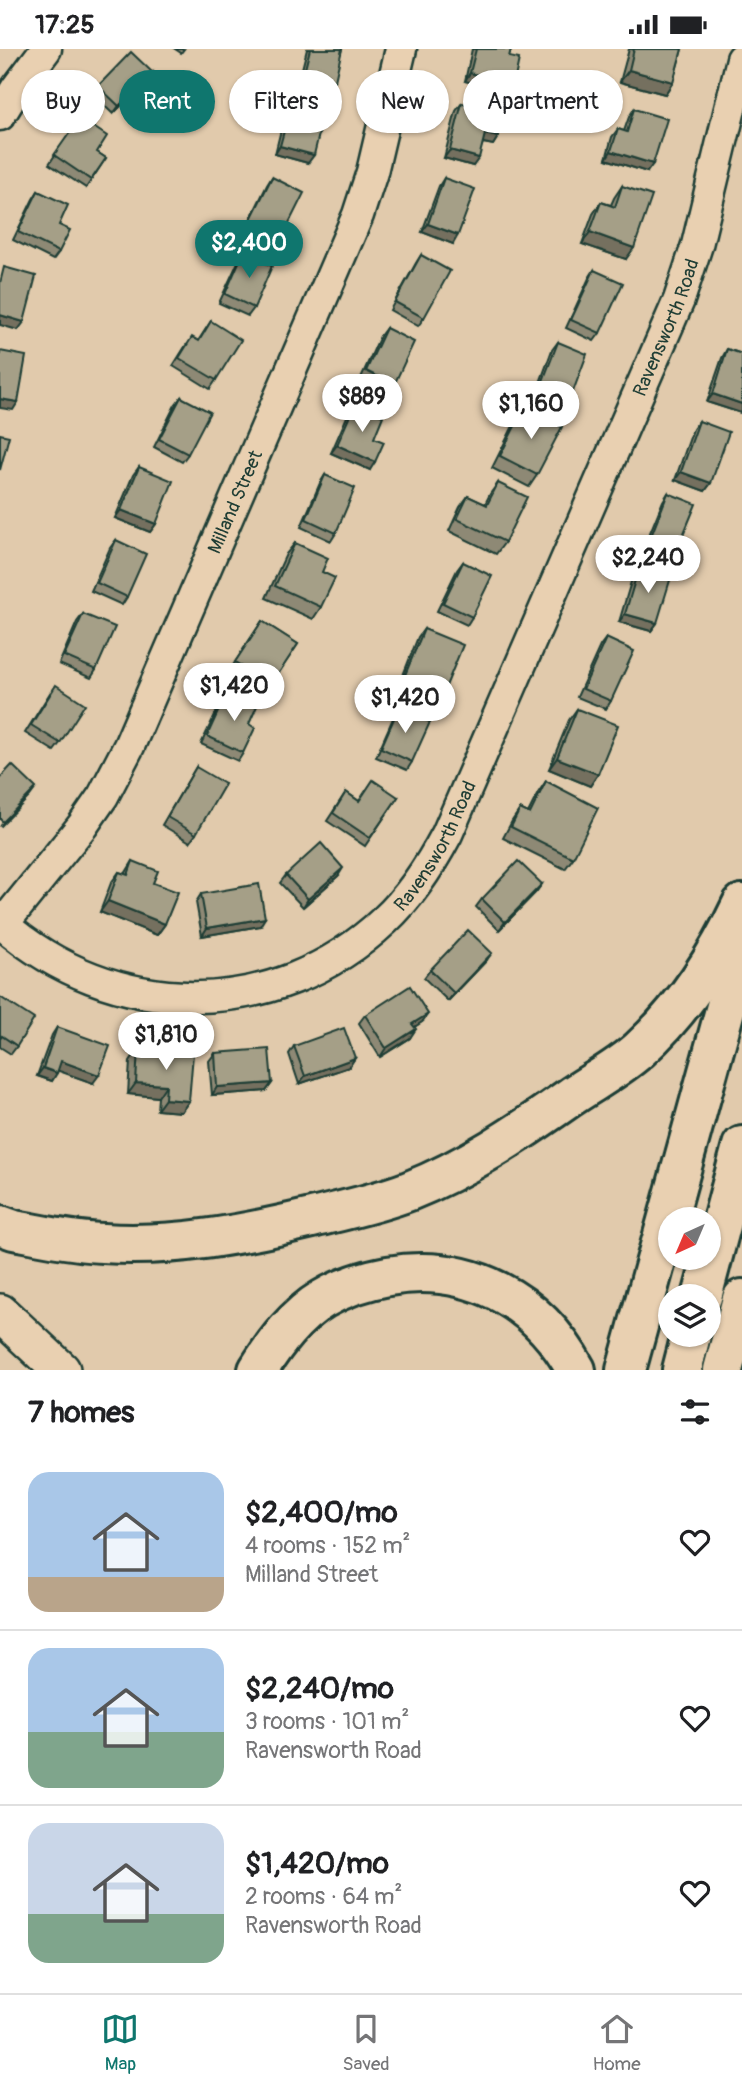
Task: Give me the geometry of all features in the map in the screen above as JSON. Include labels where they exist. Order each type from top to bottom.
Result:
[{"type":"highway","points":[[0,1225],[25,1232],[102,1243],[148,1244],[192,1240],[290,1223],[369,1205],[410,1190],[444,1175],[515,1136],[638,1051],[663,1025],[706,970],[742,904]]},
{"type":"highway","points":[[626,1370],[742,948]]},
{"type":"highway","points":[[705,1284],[742,1146]]},
{"type":"highway","points":[[258,1370],[281,1336],[322,1300],[370,1279],[402,1273],[435,1272],[484,1284],[507,1295],[530,1311],[559,1343],[576,1370]]},
{"type":"highway","points":[[723,1370],[742,1299]]},
{"type":"highway","points":[[682,1370],[688,1347]]},
{"type":"main road","points":[[0,1313],[61,1370]]},
{"type":"street","points":[[0,115],[46,49]]},
{"type":"street","name":"Milland Street","points":[[1,923],[83,825],[103,796],[129,746],[358,215],[372,172],[401,49]]},
{"type":"street","name":"Ravensworth Road","points":[[1,923],[33,948],[66,968],[98,982],[137,992],[211,997],[252,991],[290,980],[322,965],[356,945],[386,920],[412,892],[447,834],[679,300],[696,246],[742,59]]},
{"type":"building","points":[[310,49],[342,49],[337,70],[305,70]]},
{"type":"building","points":[[476,49],[511,49],[509,57],[519,59],[517,70],[471,70]]},
{"type":"building","points":[[634,49],[682,49],[673,82],[629,70]]},
{"type":"building","points":[[131,52],[150,70],[119,70],[119,106],[105,93],[105,79]]},
{"type":"building","points":[[462,103],[463,133],[499,133],[498,137],[485,134],[479,158],[450,150]]},
{"type":"building","points":[[634,109],[667,119],[653,164],[611,151],[617,133],[627,132]]},
{"type":"building","points":[[69,133],[102,133],[107,136],[97,152],[106,158],[91,180],[54,155]]},
{"type":"building","points":[[283,133],[319,133],[314,155],[280,146]]},
{"type":"building","points":[[272,177],[304,193],[283,235],[251,219]]},
{"type":"building","points":[[444,178],[475,189],[458,235],[428,224]]},
{"type":"building","points":[[622,186],[652,196],[634,248],[590,232],[601,202],[615,207]]},
{"type":"building","points":[[38,191],[68,205],[59,225],[70,230],[59,252],[18,232]]},
{"type":"building","points":[[243,253],[272,266],[254,308],[225,294]]},
{"type":"building","points":[[421,255],[450,271],[424,318],[395,302]]},
{"type":"building","points":[[4,267],[36,276],[24,322],[0,315],[0,283]]},
{"type":"building","points":[[594,270],[623,283],[600,333],[571,320]]},
{"type":"building","points":[[211,321],[241,340],[216,380],[179,358],[192,337],[199,341]]},
{"type":"building","points":[[386,328],[414,342],[394,385],[366,371]]},
{"type":"building","points":[[558,342],[587,354],[568,405],[538,394]]},
{"type":"building","points":[[727,349],[742,354],[742,404],[713,394]]},
{"type":"building","points":[[0,351],[26,356],[18,402],[0,399]]},
{"type":"building","points":[[181,397],[210,412],[188,454],[159,439]]},
{"type":"building","points":[[355,404],[383,416],[374,438],[384,442],[375,462],[337,445]]},
{"type":"building","points":[[524,408],[562,427],[537,475],[500,456]]},
{"type":"building","points":[[699,421],[729,432],[711,483],[681,472]]},
{"type":"building","points":[[0,434],[9,436],[0,470]]},
{"type":"building","points":[[139,467],[173,481],[156,524],[121,510]]},
{"type":"building","points":[[325,475],[355,488],[336,533],[306,519]]},
{"type":"building","points":[[498,483],[527,497],[505,542],[457,519],[468,496],[487,505]]},
{"type":"building","points":[[668,493],[696,504],[675,555],[648,544]]},
{"type":"building","points":[[116,540],[146,554],[127,597],[97,583]]},
{"type":"building","points":[[295,543],[328,558],[322,572],[335,578],[321,607],[275,586]]},
{"type":"building","points":[[463,562],[492,576],[472,617],[443,603]]},
{"type":"building","points":[[639,567],[671,577],[657,623],[625,614]]},
{"type":"building","points":[[83,614],[115,627],[96,670],[64,656]]},
{"type":"building","points":[[262,621],[298,644],[271,685],[235,662]]},
{"type":"building","points":[[424,629],[463,645],[444,691],[405,675]]},
{"type":"building","points":[[606,638],[634,651],[611,701],[583,689]]},
{"type":"building","points":[[56,685],[85,704],[60,743],[31,725]]},
{"type":"building","points":[[227,692],[257,706],[249,724],[255,728],[243,753],[207,736]]},
{"type":"building","points":[[399,707],[430,722],[412,762],[381,748]]},
{"type":"building","points":[[577,709],[618,725],[598,774],[557,758]]},
{"type":"building","points":[[12,765],[36,788],[3,822],[0,819],[0,778]]},
{"type":"building","points":[[196,767],[225,784],[196,834],[167,817]]},
{"type":"building","points":[[373,780],[398,797],[370,838],[333,813],[346,792],[359,801]]},
{"type":"building","points":[[546,781],[598,808],[573,858],[511,827],[520,809],[530,814]]},
{"type":"building","points":[[321,843],[343,868],[308,899],[286,875]]},
{"type":"building","points":[[133,861],[158,871],[153,883],[178,892],[165,924],[108,901],[119,872],[128,875]]},
{"type":"building","points":[[518,861],[542,884],[505,922],[482,899]]},
{"type":"building","points":[[259,884],[265,918],[207,928],[201,894]]},
{"type":"building","points":[[468,930],[492,953],[454,993],[430,970]]},
{"type":"building","points":[[410,986],[428,1014],[412,1024],[416,1029],[386,1048],[365,1015]]},
{"type":"building","points":[[0,997],[34,1019],[17,1046],[2,1036],[0,1039]]},
{"type":"building","points":[[57,1027],[110,1046],[99,1075],[61,1061],[57,1073],[43,1068]]},
{"type":"building","points":[[344,1028],[355,1058],[305,1076],[294,1046]]},
{"type":"building","points":[[138,1049],[193,1054],[189,1101],[165,1099],[166,1085],[136,1083]]},
{"type":"building","points":[[269,1049],[272,1083],[217,1087],[215,1053]]}]
